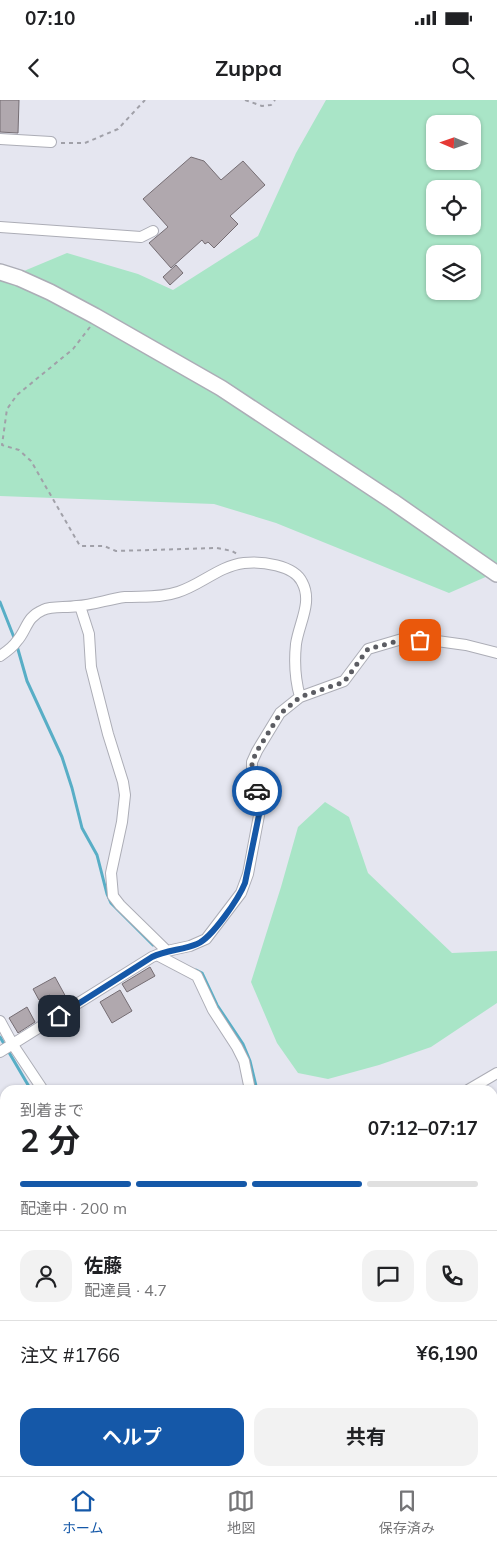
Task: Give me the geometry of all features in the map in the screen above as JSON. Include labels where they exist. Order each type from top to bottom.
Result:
[{"type":"street","points":[[0,139],[51,142]]},
{"type":"street","points":[[0,227],[141,236],[153,231]]},
{"type":"street","points":[[0,272],[19,278],[95,316],[221,388],[392,501],[497,574]]},
{"type":"street","points":[[0,656],[15,643],[28,622],[44,609],[80,606],[124,597],[164,595],[178,592],[214,573],[244,563],[276,565],[291,570],[302,580],[307,594],[305,610],[296,643],[295,676],[300,697]]},
{"type":"street","points":[[80,606],[89,634],[91,667],[108,734],[124,782],[122,822],[111,873],[113,896],[162,953],[197,976],[213,1010],[244,1061],[249,1085]]},
{"type":"street","points":[[6,1049],[162,953],[190,946],[206,939],[241,893],[248,874],[260,810],[260,799],[252,776],[252,762],[280,714],[300,697],[344,682],[368,649],[402,640],[437,641],[466,645],[497,653]]},
{"type":"street","points":[[0,1021],[6,1049],[38,1085]]},
{"type":"street","points":[[476,1085],[497,1072]]},
{"type":"path","points":[[51,142],[85,143],[118,129],[145,100]]},
{"type":"path","points":[[245,100],[262,106],[271,105],[275,100]]},
{"type":"path","points":[[95,316],[73,349],[17,395],[7,409],[2,445],[19,450],[31,461],[80,546],[104,546],[116,551],[217,548],[232,551],[240,556],[244,563]]},
{"type":"green space","points":[[326,100],[497,100],[497,572],[449,593],[276,523],[214,504],[0,496],[0,281],[67,253],[138,274],[173,290],[258,236],[296,153]]},
{"type":"green space","points":[[325,802],[349,817],[368,873],[452,953],[497,951],[497,1003],[431,1047],[379,1065],[328,1079],[298,1073],[277,1043],[251,982],[298,827]]},
{"type":"building","points":[[0,100],[19,100],[18,133],[0,132]]},
{"type":"building","points":[[191,157],[204,161],[221,180],[243,161],[265,185],[230,216],[238,224],[214,248],[208,242],[205,244],[202,240],[171,268],[149,243],[168,227],[143,199]]},
{"type":"building","points":[[176,265],[183,273],[170,285],[163,277]]},
{"type":"building","points":[[150,967],[155,976],[127,992],[122,984]]},
{"type":"building","points":[[55,977],[67,999],[55,1005],[50,995],[39,1000],[33,989]]},
{"type":"building","points":[[120,990],[132,1011],[112,1023],[100,1002]]},
{"type":"building","points":[[27,1007],[35,1022],[18,1033],[9,1018]]},
{"type":"waterway","points":[[0,602],[15,640]]},
{"type":"waterway","points":[[17,646],[27,681],[62,757],[82,828],[97,855],[111,903],[153,945]]},
{"type":"waterway","points":[[196,970],[202,973],[217,1005],[243,1044],[250,1061],[256,1085]]},
{"type":"waterway","points":[[0,1037],[28,1085]]},
{"type":"way so far","points":[[257,791],[252,776],[252,762],[280,714],[300,697],[344,682],[368,649],[402,640],[420,640]]},
{"type":"route","points":[[59,1016],[152,957],[199,943],[206,939],[241,893],[245,883],[260,810],[260,799],[257,791]]}]
